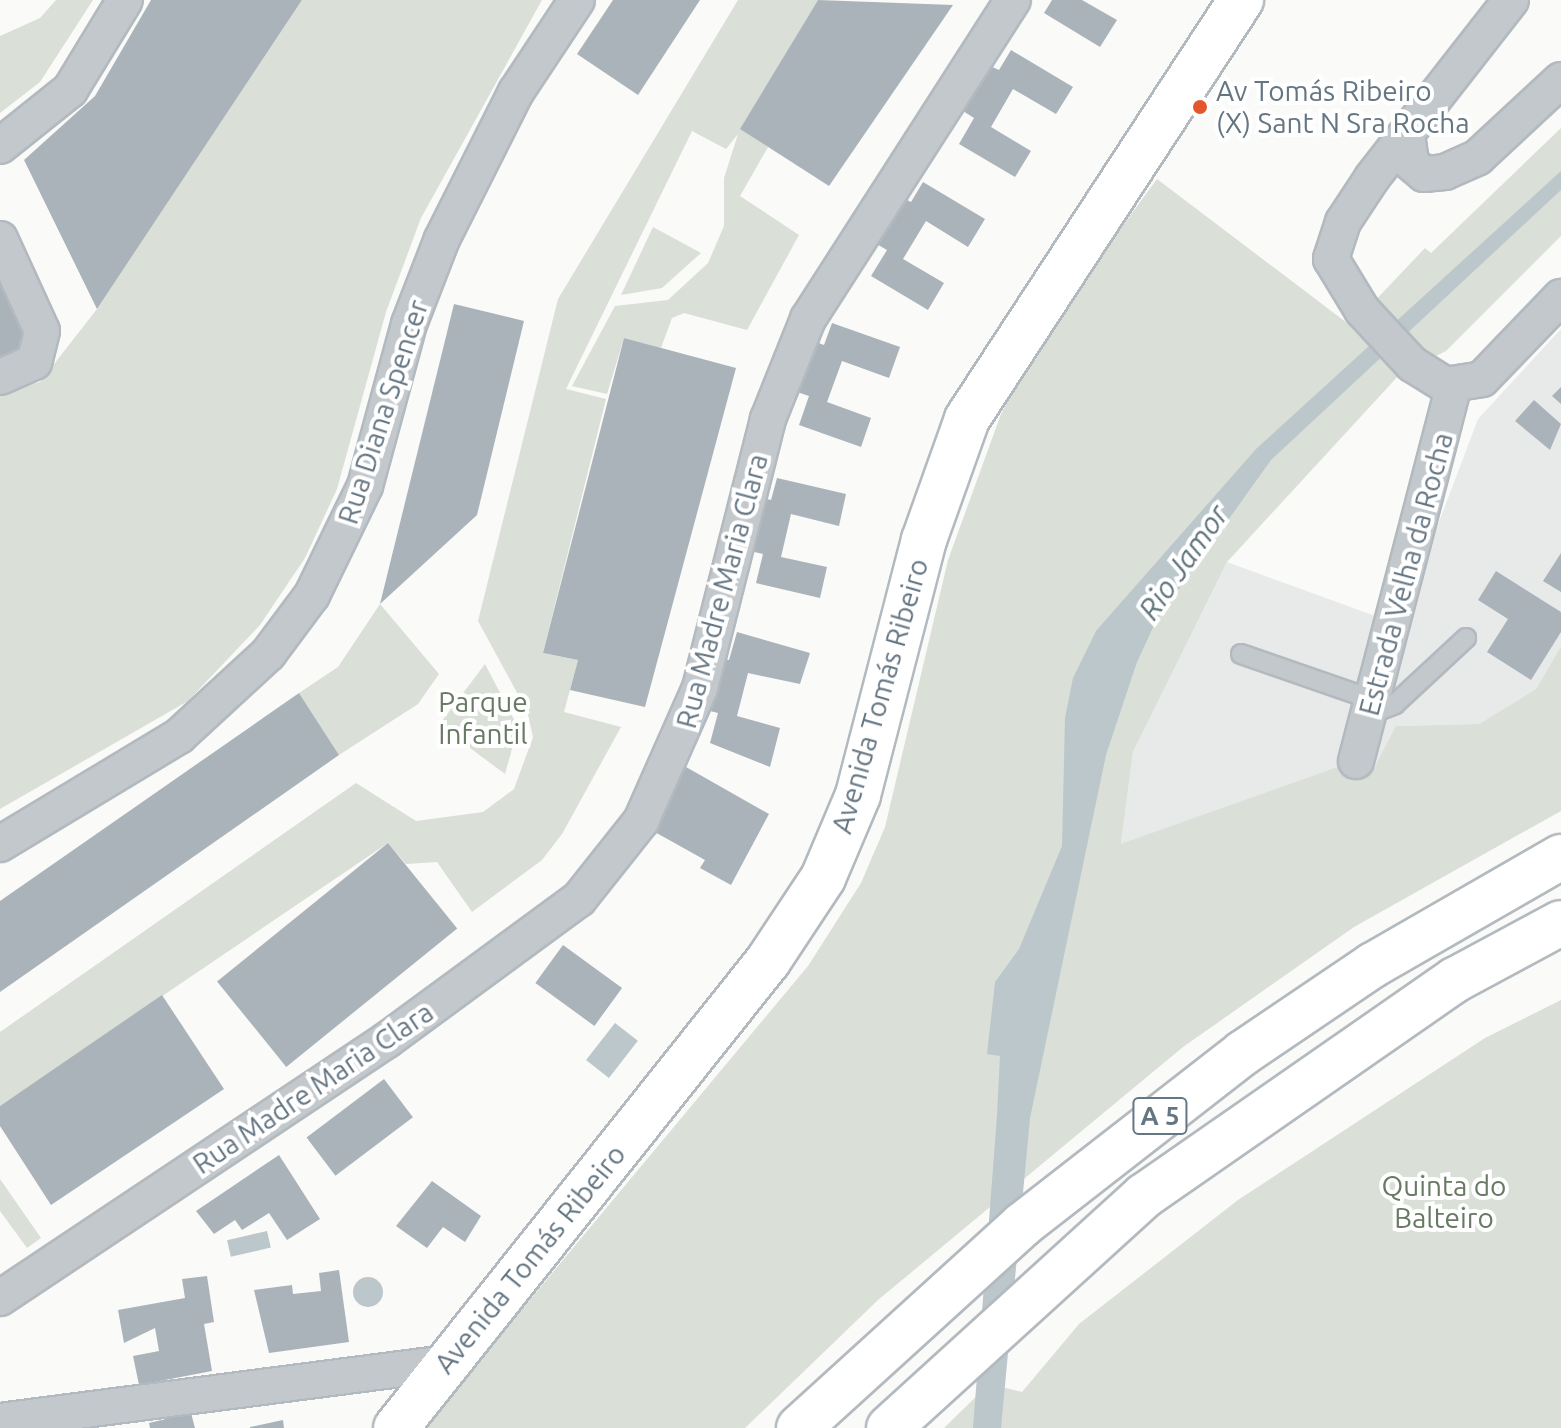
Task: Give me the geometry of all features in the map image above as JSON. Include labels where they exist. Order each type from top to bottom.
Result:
[{"type":"main road","name":"Avenida Tomás Ribeiro","points":[[396,1428],[768,961],[823,878],[858,795],[924,540],[967,419],[1241,0]]},
{"type":"main road","name":"A 5","points":[[799,1428],[947,1289],[1243,1053],[1373,965],[1561,857]]},
{"type":"main road","name":"A 5","points":[[889,1428],[1144,1196],[1455,980],[1561,923]]},
{"type":"street","points":[[0,146],[70,90],[125,0]]},
{"type":"street","name":"Rua Diana Spencer","points":[[0,844],[179,736],[268,654],[312,595],[365,486],[409,324],[442,239],[516,92],[577,0]]},
{"type":"street","name":"Rua Madre Maria Clara","points":[[0,1298],[387,1040],[567,908],[641,821],[700,688],[768,419],[808,319],[1013,0]]},
{"type":"street","points":[[1511,0],[1407,134],[1333,242],[1331,259],[1362,310],[1412,364],[1454,386],[1482,379],[1561,297]]},
{"type":"street","points":[[1407,134],[1411,163],[1424,174],[1445,172],[1478,157],[1561,80]]},
{"type":"street","points":[[0,239],[42,331],[34,362],[0,377]]},
{"type":"street","name":"Estrada Velha da Rocha","points":[[1356,761],[1454,386]]},
{"type":"street","points":[[0,1421],[447,1363]]},
{"type":"lane","points":[[1241,654],[1369,707],[1395,704],[1466,638]]},
{"type":"shaded area","points":[[1561,329],[1561,646],[1536,689],[1479,724],[1397,726],[1372,772],[1337,767],[1121,845],[1133,752],[1227,562],[1400,625],[1478,419]]},
{"type":"green space","points":[[56,0],[93,0],[40,82],[0,113],[0,36],[40,18]]},
{"type":"green space","points":[[302,0],[542,0],[421,218],[386,312],[337,489],[305,558],[260,625],[188,701],[0,809],[0,392],[40,382],[97,309]]},
{"type":"green space","points":[[738,0],[818,0],[741,128],[768,147],[740,196],[799,235],[747,330],[684,313],[672,318],[661,348],[624,338],[607,394],[572,386],[615,306],[668,300],[708,263],[724,226],[724,178],[738,134],[726,149],[692,131],[566,389],[606,399],[543,653],[578,660],[564,712],[621,727],[562,834],[542,860],[472,912],[437,862],[406,864],[388,843],[0,1106],[0,1032],[356,783],[416,821],[483,812],[514,789],[533,737],[527,711],[478,621],[558,299]]},
{"type":"green space","points":[[1561,128],[1561,236],[1446,351],[1400,374],[1227,562],[1133,752],[1121,844],[1337,767],[1372,772],[1396,726],[1479,724],[1536,689],[1561,646],[1561,811],[1354,927],[1183,1047],[878,1300],[745,1428],[423,1428],[808,966],[861,883],[885,827],[948,560],[1001,414],[1046,330],[1157,179],[1351,326],[1425,248],[1431,253]]},
{"type":"green space","points":[[653,227],[701,253],[662,288],[621,295]]},
{"type":"green space","points":[[380,604],[439,674],[418,704],[339,755],[299,693],[338,667]]},
{"type":"green space","name":"Parque Infantil","points":[[485,664],[518,727],[505,774],[439,725]]},
{"type":"green space","name":"Quinta do Balteiro","points":[[1561,1000],[1561,1428],[944,1428],[989,1384],[1022,1392],[1079,1324],[1238,1200],[1485,1038]]},
{"type":"green space","points":[[0,1179],[41,1238],[27,1248],[0,1211]]},
{"type":"water","name":"Rio Jamor","points":[[1561,171],[1561,190],[1271,460],[1156,621],[1137,662],[1106,755],[1030,1118],[1001,1428],[973,1428],[1000,1056],[987,1054],[995,982],[1019,949],[1062,846],[1065,718],[1073,678],[1096,631],[1256,449]]},
{"type":"water","points":[[615,1023],[638,1041],[609,1078],[586,1060]]},
{"type":"water","points":[[267,1231],[271,1248],[231,1257],[227,1240]]},
{"type":"water","points":[[368,1277],[374,1278],[382,1286],[382,1298],[374,1306],[368,1307],[362,1306],[354,1298],[353,1292],[354,1286],[362,1278]]},
{"type":"building","points":[[151,0],[302,0],[97,309],[24,160],[95,96]]},
{"type":"building","points":[[613,0],[700,0],[638,95],[577,54]]},
{"type":"building","points":[[818,0],[953,5],[829,186],[740,129]]},
{"type":"building","points":[[1052,0],[1082,0],[1117,20],[1100,47],[1044,13]]},
{"type":"building","points":[[1011,50],[1073,87],[1056,114],[1013,89],[991,127],[1031,151],[1015,177],[959,144],[974,118],[963,111],[990,66],[999,70]]},
{"type":"building","points":[[923,182],[985,219],[968,247],[926,221],[903,259],[944,283],[928,310],[871,276],[887,250],[875,243],[903,198],[911,202]]},
{"type":"building","points":[[0,276],[27,331],[22,350],[0,361]]},
{"type":"building","points":[[454,304],[524,321],[477,515],[380,604]]},
{"type":"building","points":[[832,323],[900,347],[889,378],[842,361],[827,402],[871,418],[861,447],[799,425],[809,396],[797,392],[816,342],[824,345]]},
{"type":"building","points":[[624,338],[736,368],[645,707],[570,690],[578,660],[543,653]]},
{"type":"building","points":[[1561,387],[1561,404],[1552,396]]},
{"type":"building","points":[[1534,400],[1561,424],[1550,450],[1515,421]]},
{"type":"building","points":[[777,478],[846,494],[839,526],[791,514],[781,557],[827,567],[820,598],[756,583],[763,554],[750,551],[762,498],[771,500]]},
{"type":"building","points":[[1561,553],[1561,592],[1543,581]]},
{"type":"building","points":[[1496,571],[1561,612],[1561,632],[1531,680],[1487,652],[1508,619],[1478,600]]},
{"type":"building","points":[[737,632],[810,653],[800,684],[748,673],[737,716],[780,728],[770,767],[710,743],[718,713],[706,710],[720,658],[729,660]]},
{"type":"building","points":[[299,693],[339,755],[0,992],[0,901]]},
{"type":"building","points":[[686,767],[769,814],[731,885],[700,868],[705,860],[653,831]]},
{"type":"building","points":[[388,843],[457,928],[286,1067],[217,981]]},
{"type":"building","points":[[563,945],[622,988],[594,1026],[535,983]]},
{"type":"building","points":[[162,995],[224,1089],[51,1205],[0,1126],[0,1106]]},
{"type":"building","points":[[384,1079],[413,1117],[335,1176],[307,1137]]},
{"type":"building","points":[[279,1155],[320,1219],[287,1240],[269,1213],[242,1230],[235,1220],[214,1234],[196,1211]]},
{"type":"building","points":[[432,1181],[481,1216],[465,1242],[443,1227],[427,1248],[396,1226]]},
{"type":"building","points":[[339,1270],[349,1342],[269,1353],[254,1290],[292,1285],[293,1294],[321,1291],[319,1273]]},
{"type":"building","points":[[207,1276],[214,1322],[204,1324],[212,1371],[139,1385],[133,1356],[159,1351],[155,1328],[124,1343],[118,1310],[185,1298],[182,1279]]},
{"type":"building","points":[[191,1413],[195,1428],[150,1428],[149,1423]]},
{"type":"building","points":[[283,1420],[284,1428],[250,1428],[250,1427]]},
{"type":"place","name":"Av Tomás Ribeiro (X) Sant N Sra Rocha","points":[[1200,107]]}]
